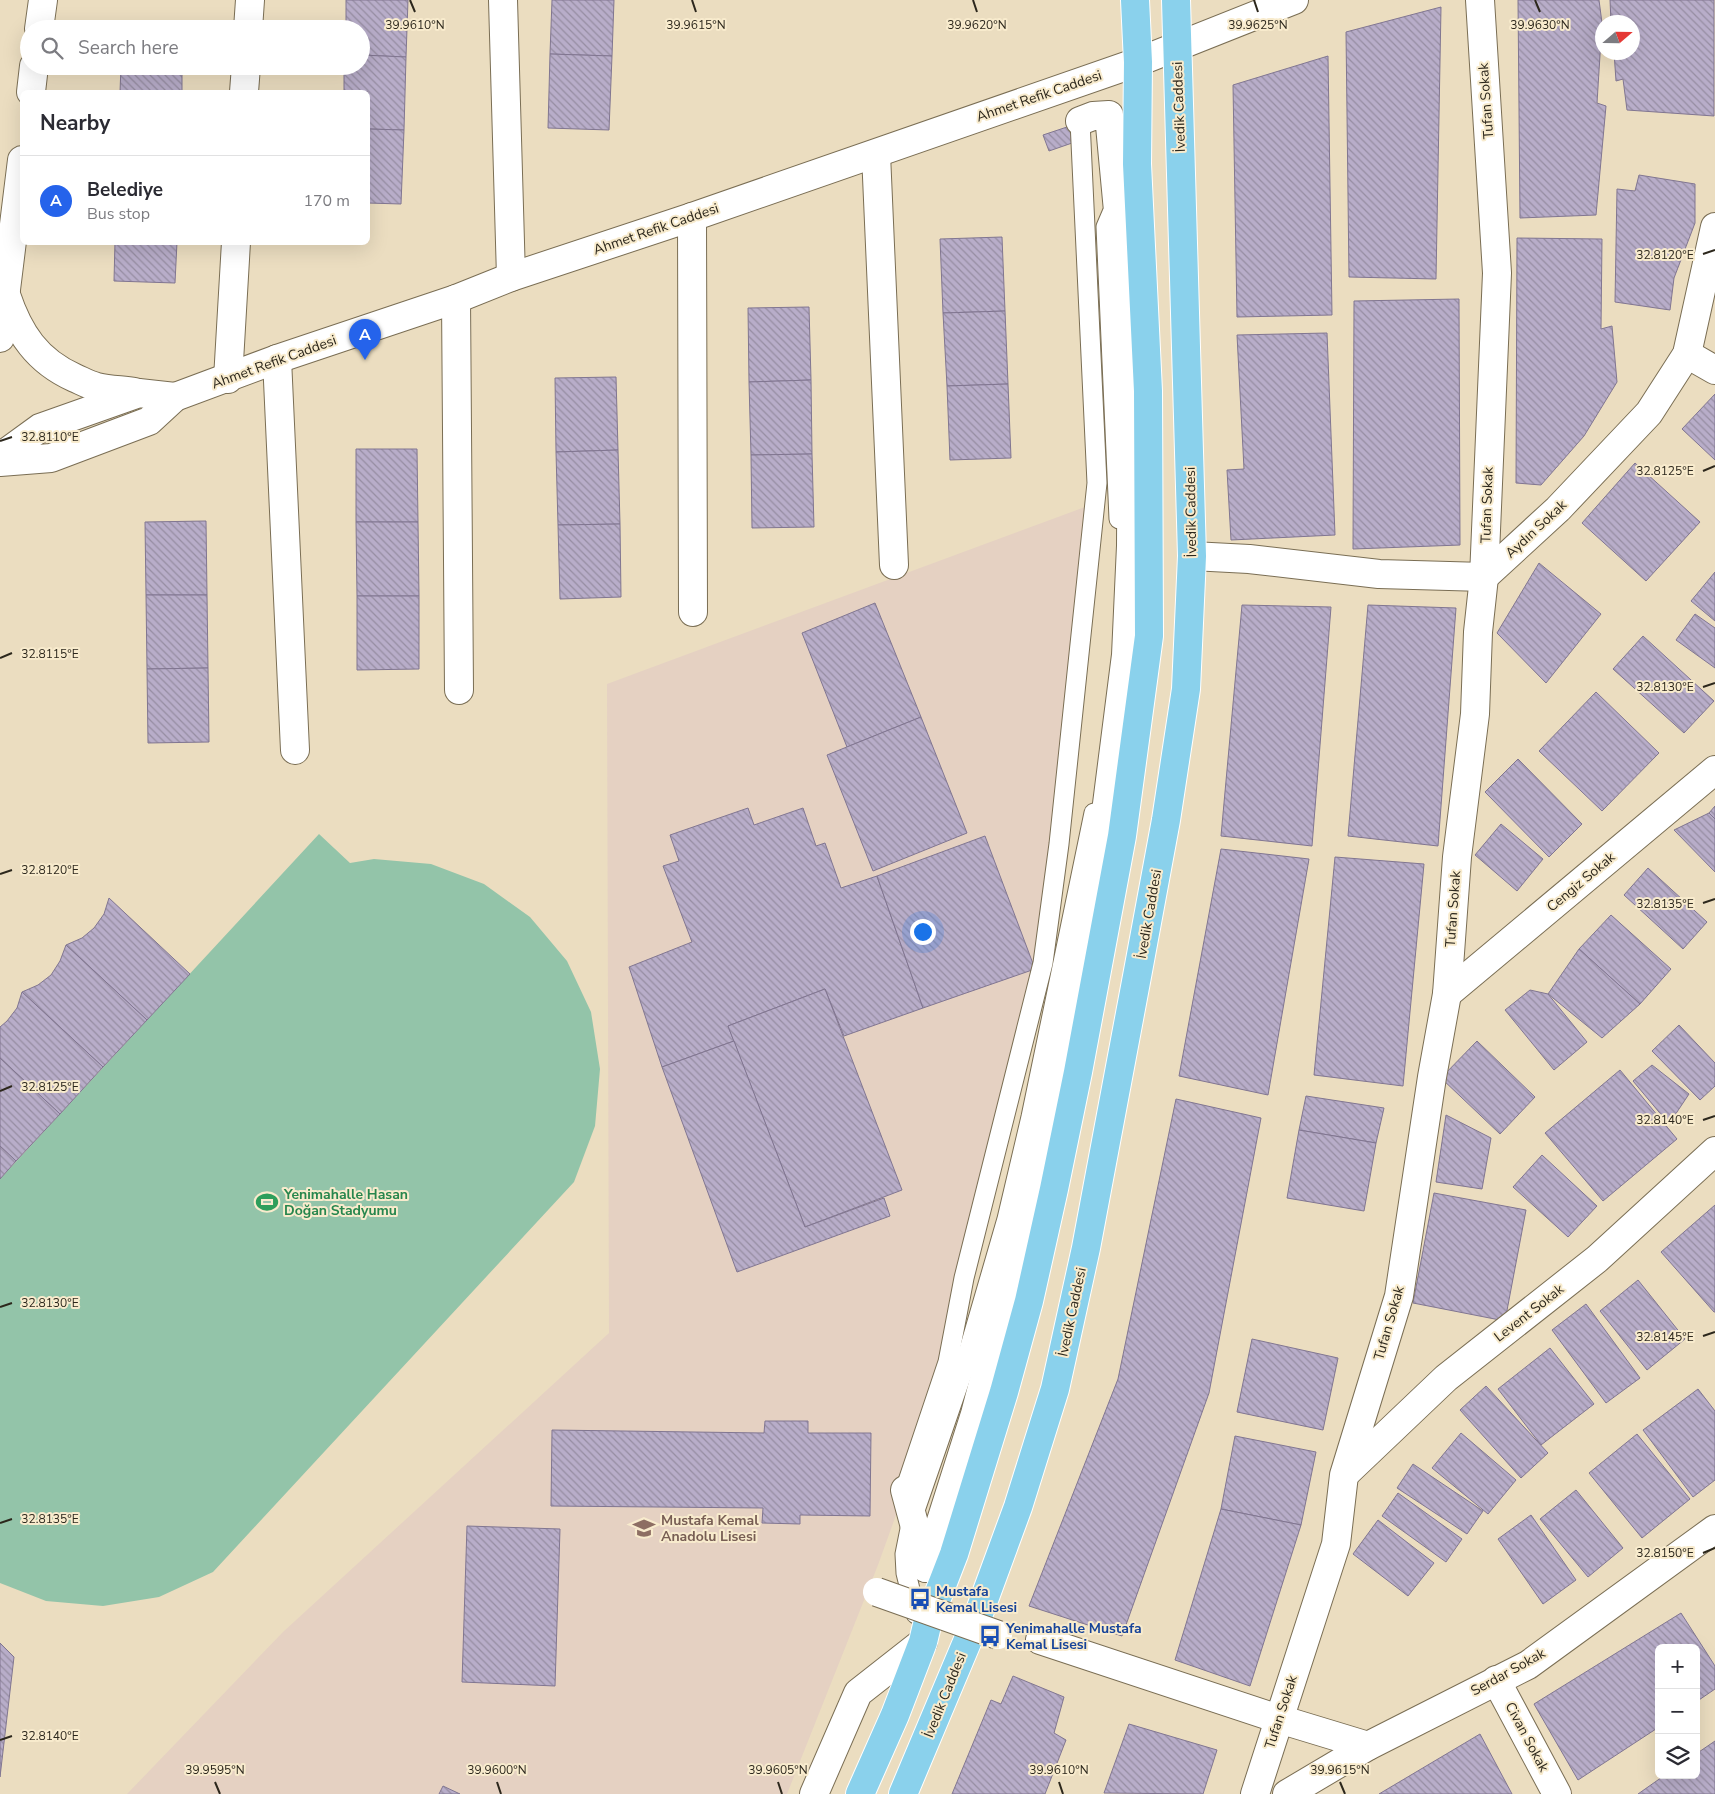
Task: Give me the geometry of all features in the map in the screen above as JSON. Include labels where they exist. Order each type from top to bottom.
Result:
[{"type":"main road","points":[[860,1794],[895,1715],[954,1554],[1004,1392],[1029,1301],[1078,1072],[1122,836],[1149,636],[1148,391],[1137,164],[1138,62],[1135,0]]},
{"type":"main road","name":"İvedik Caddesi","points":[[903,1794],[978,1616],[1018,1508],[1055,1388],[1088,1239],[1166,820],[1186,689],[1192,556],[1176,0]]},
{"type":"street","points":[[40,20],[42,0]]},
{"type":"street","points":[[249,20],[250,0]]},
{"type":"street","points":[[503,0],[511,277]]},
{"type":"street","name":"Ahmet Refik Caddesi","points":[[0,462],[51,458],[149,421],[175,397],[278,359],[1138,62],[1294,0]]},
{"type":"street","name":"Tufan Sokak","points":[[1255,1794],[1336,1544],[1344,1475],[1399,1296],[1432,1077],[1447,994],[1457,857],[1474,714],[1478,632],[1484,577],[1498,273],[1480,0]]},
{"type":"street","points":[[31,90],[33,75]]},
{"type":"street","points":[[244,90],[245,75]]},
{"type":"street","points":[[904,1490],[926,1568],[975,1414],[1011,1276],[1053,1096],[1096,890],[1126,655],[1131,546],[1132,360],[1109,115],[1093,116],[1080,121]]},
{"type":"street","points":[[876,154],[894,565]]},
{"type":"street","points":[[0,338],[20,177]]},
{"type":"street","points":[[692,217],[693,612]]},
{"type":"street","name":"Aydın Sokak","points":[[1484,577],[1558,509],[1649,413],[1687,354],[1715,227]]},
{"type":"street","points":[[228,379],[236,245]]},
{"type":"street","points":[[6,294],[13,316],[24,336],[38,354],[56,369],[96,387],[139,393]]},
{"type":"street","points":[[456,299],[459,690]]},
{"type":"street","points":[[1687,354],[1715,370]]},
{"type":"street","points":[[278,359],[295,750]]},
{"type":"street","name":"Ahmet Refik Caddesi","points":[[0,457],[40,428],[139,393],[175,397]]},
{"type":"street","points":[[1192,556],[1379,574],[1484,577]]},
{"type":"street","name":"Cengiz Sokak","points":[[1447,994],[1715,770]]},
{"type":"street","name":"Levent Sokak","points":[[1344,1475],[1446,1378],[1597,1258],[1715,1151]]},
{"type":"street","name":"Serdar Sokak","points":[[1287,1794],[1368,1746],[1528,1665],[1715,1529]]},
{"type":"street","points":[[877,1592],[998,1635]]},
{"type":"street","points":[[1040,1640],[1279,1719],[1368,1746]]},
{"type":"street","points":[[814,1794],[858,1693],[923,1642]]},
{"type":"street","name":"Civan Sokak","points":[[1496,1680],[1557,1794]]},
{"type":"lane","points":[[904,1490],[948,1362],[964,1278],[1043,963],[1057,854],[1096,483],[1080,121]]},
{"type":"lane","points":[[923,1642],[906,1573],[905,1554],[912,1519],[962,1374],[1007,1220],[1031,1117],[1094,813],[1106,727],[1117,609],[1119,521],[1106,227],[1137,164]]},
{"type":"shaded area","points":[[1085,507],[1043,963],[964,1278],[905,1490],[878,1565],[787,1794],[127,1794],[283,1632],[609,1333],[607,684]]},
{"type":"green space","name":"Yenimahalle Hasan Doğan Stadyumu","points":[[319,834],[350,863],[374,859],[431,864],[484,884],[530,917],[567,961],[591,1012],[600,1069],[595,1126],[574,1182],[213,1572],[159,1597],[103,1606],[46,1601],[0,1583],[0,1179]]},
{"type":"building","points":[[346,0],[408,0],[406,57],[370,55],[370,20],[346,20]]},
{"type":"building","points":[[552,0],[614,0],[612,56],[550,54]]},
{"type":"building","points":[[1518,0],[1599,0],[1601,15],[1595,15],[1595,60],[1600,60],[1597,103],[1606,106],[1596,215],[1520,218]]},
{"type":"building","points":[[1610,0],[1714,0],[1714,116],[1627,110],[1623,79],[1616,81],[1615,60],[1640,60],[1640,15],[1611,15]]},
{"type":"building","points":[[1441,7],[1436,279],[1349,277],[1346,32]]},
{"type":"building","points":[[550,54],[612,56],[609,130],[548,128]]},
{"type":"building","points":[[370,55],[406,57],[404,130],[370,129],[370,90],[344,90],[344,75],[370,75]]},
{"type":"building","points":[[1328,56],[1332,315],[1237,317],[1233,85]]},
{"type":"building","points":[[121,75],[182,75],[182,90],[120,90]]},
{"type":"building","points":[[1070,126],[1075,142],[1049,151],[1043,135]]},
{"type":"building","points":[[370,129],[404,130],[401,204],[370,203]]},
{"type":"building","points":[[1639,175],[1695,184],[1695,223],[1674,278],[1670,310],[1615,302],[1617,189],[1635,191]]},
{"type":"building","points":[[1002,237],[1005,311],[943,313],[940,239]]},
{"type":"building","points":[[1517,238],[1602,239],[1601,329],[1612,326],[1617,382],[1584,436],[1541,485],[1516,483]]},
{"type":"building","points":[[115,245],[177,245],[175,283],[114,281]]},
{"type":"building","points":[[1459,299],[1460,545],[1353,549],[1354,301]]},
{"type":"building","points":[[809,307],[811,380],[749,382],[748,308]]},
{"type":"building","points":[[1005,311],[1008,384],[947,386],[943,313]]},
{"type":"building","points":[[1327,333],[1335,535],[1231,540],[1227,470],[1244,469],[1237,335]]},
{"type":"building","points":[[616,377],[618,450],[556,452],[555,378]]},
{"type":"building","points":[[811,380],[812,454],[751,455],[749,382]]},
{"type":"building","points":[[1008,384],[1011,458],[950,460],[947,386]]},
{"type":"building","points":[[1715,394],[1715,460],[1682,429]]},
{"type":"building","points":[[356,449],[417,449],[418,522],[356,522]]},
{"type":"building","points":[[618,450],[620,524],[558,525],[556,452]]},
{"type":"building","points":[[812,454],[814,527],[752,528],[751,455]]},
{"type":"building","points":[[1635,463],[1700,522],[1646,581],[1582,523]]},
{"type":"building","points":[[206,521],[207,595],[146,595],[145,522]]},
{"type":"building","points":[[356,522],[418,522],[419,596],[357,596]]},
{"type":"building","points":[[620,524],[621,597],[560,599],[558,525]]},
{"type":"building","points":[[1539,563],[1601,614],[1546,683],[1497,633]]},
{"type":"building","points":[[1715,572],[1715,621],[1691,601]]},
{"type":"building","points":[[146,595],[207,595],[208,668],[147,669]]},
{"type":"building","points":[[357,596],[419,596],[419,669],[357,670]]},
{"type":"building","points":[[875,603],[921,717],[847,747],[802,633]]},
{"type":"building","points":[[1242,605],[1331,607],[1312,846],[1221,836]]},
{"type":"building","points":[[1368,605],[1456,608],[1438,846],[1348,836]]},
{"type":"building","points":[[1695,614],[1715,628],[1715,668],[1676,640]]},
{"type":"building","points":[[1643,636],[1714,701],[1684,733],[1613,669]]},
{"type":"building","points":[[208,668],[209,742],[148,743],[147,669]]},
{"type":"building","points":[[1596,692],[1659,753],[1602,811],[1539,751]]},
{"type":"building","points":[[921,717],[967,833],[873,871],[827,755]]},
{"type":"building","points":[[1518,759],[1582,824],[1549,857],[1485,792]]},
{"type":"building","points":[[1715,806],[1715,819],[1709,813]]},
{"type":"building","points":[[748,808],[754,825],[803,808],[816,846],[825,843],[841,888],[877,876],[923,1008],[844,1036],[825,989],[728,1026],[734,1041],[662,1067],[629,967],[692,942],[663,866],[679,861],[670,835]]},
{"type":"building","points":[[1709,813],[1715,819],[1715,872],[1674,830]]},
{"type":"building","points":[[1501,824],[1543,859],[1517,891],[1475,855]]},
{"type":"building","points":[[985,836],[1035,969],[923,1008],[877,876]]},
{"type":"building","points":[[1221,849],[1309,859],[1268,1095],[1179,1076]]},
{"type":"building","points":[[1335,857],[1424,864],[1403,1086],[1314,1075]]},
{"type":"building","points":[[1648,868],[1707,922],[1683,949],[1624,895]]},
{"type":"building","points":[[109,898],[190,974],[147,1020],[66,945],[82,938],[94,928],[104,914]]},
{"type":"building","points":[[1611,915],[1671,969],[1640,1004],[1579,949]]},
{"type":"building","points":[[66,945],[147,1020],[103,1067],[22,992],[38,985],[51,975],[60,961]]},
{"type":"building","points":[[1579,949],[1640,1004],[1602,1038],[1548,994]]},
{"type":"building","points":[[825,989],[902,1190],[805,1227],[728,1026]]},
{"type":"building","points":[[1530,990],[1548,994],[1587,1042],[1554,1070],[1505,1010]]},
{"type":"building","points":[[22,992],[103,1067],[60,1114],[0,1058],[0,1027],[17,1008]]},
{"type":"building","points":[[1679,1025],[1715,1063],[1715,1086],[1700,1100],[1652,1051]]},
{"type":"building","points":[[734,1041],[805,1227],[884,1198],[890,1216],[737,1272],[662,1067]]},
{"type":"building","points":[[1477,1041],[1535,1097],[1500,1134],[1441,1078]]},
{"type":"building","points":[[0,1058],[60,1114],[16,1161],[0,1146]]},
{"type":"building","points":[[1652,1065],[1689,1094],[1669,1124],[1633,1081]]},
{"type":"building","points":[[1620,1070],[1677,1139],[1603,1201],[1545,1133]]},
{"type":"building","points":[[1306,1096],[1384,1108],[1376,1143],[1299,1130]]},
{"type":"building","points":[[1176,1099],[1261,1118],[1209,1393],[1122,1636],[1029,1606],[1118,1379]]},
{"type":"building","points":[[1446,1115],[1491,1138],[1482,1189],[1436,1182]]},
{"type":"building","points":[[1299,1130],[1376,1143],[1364,1211],[1287,1198]]},
{"type":"building","points":[[0,1146],[16,1161],[0,1179]]},
{"type":"building","points":[[1542,1155],[1597,1206],[1568,1237],[1513,1187]]},
{"type":"building","points":[[1434,1193],[1526,1210],[1505,1321],[1413,1303]]},
{"type":"building","points":[[1715,1205],[1715,1312],[1714,1312],[1661,1252]]},
{"type":"building","points":[[1638,1280],[1685,1339],[1647,1370],[1600,1311]]},
{"type":"building","points":[[1586,1304],[1640,1378],[1606,1403],[1552,1330]]},
{"type":"building","points":[[1252,1339],[1338,1358],[1323,1430],[1237,1412]]},
{"type":"building","points":[[1550,1348],[1594,1404],[1541,1445],[1498,1389]]},
{"type":"building","points":[[1486,1386],[1548,1453],[1521,1478],[1460,1410]]},
{"type":"building","points":[[1698,1389],[1715,1411],[1715,1480],[1693,1497],[1643,1430]]},
{"type":"building","points":[[765,1421],[808,1421],[808,1433],[871,1433],[870,1516],[800,1515],[800,1524],[762,1523],[763,1508],[551,1506],[552,1430],[764,1433]]},
{"type":"building","points":[[1461,1433],[1516,1480],[1488,1514],[1432,1468]]},
{"type":"building","points":[[1637,1434],[1690,1499],[1642,1538],[1589,1473]]},
{"type":"building","points":[[1235,1436],[1316,1452],[1301,1525],[1221,1509]]},
{"type":"building","points":[[1413,1464],[1483,1511],[1467,1534],[1397,1488]]},
{"type":"building","points":[[1576,1490],[1623,1548],[1588,1577],[1540,1519]]},
{"type":"building","points":[[1398,1493],[1462,1539],[1446,1562],[1382,1516]]},
{"type":"building","points":[[1221,1509],[1301,1525],[1250,1686],[1175,1660]]},
{"type":"building","points":[[1531,1515],[1576,1580],[1543,1604],[1498,1539]]},
{"type":"building","points":[[1378,1520],[1434,1563],[1408,1596],[1353,1554]]},
{"type":"building","points":[[467,1526],[560,1529],[555,1686],[462,1682]]},
{"type":"building","points":[[1681,1613],[1715,1666],[1715,1689],[1700,1699],[1700,1644],[1655,1644],[1655,1730],[1578,1780],[1534,1704]]},
{"type":"building","points":[[0,1643],[14,1657],[0,1777]]},
{"type":"building","points":[[1013,1676],[1064,1697],[1054,1733],[1066,1740],[1045,1794],[952,1794],[991,1700],[1001,1704]]},
{"type":"building","points":[[1129,1724],[1217,1750],[1203,1794],[1104,1793]]},
{"type":"building","points":[[1480,1734],[1512,1794],[1379,1794]]},
{"type":"building","points":[[1715,1741],[1715,1794],[1638,1794],[1659,1779],[1700,1779],[1700,1751]]},
{"type":"building","points":[[443,1786],[460,1794],[439,1794]]},
{"type":"place","name":"Belediye","points":[[365,360]]},
{"type":"place","name":"Yenimahalle Hasan Doğan Stadyumu","points":[[267,1202]]},
{"type":"place","name":"Mustafa Kemal Anadolu Lisesi","points":[[644,1528]]},
{"type":"place","name":"Mustafa Kemal Lisesi","points":[[920,1599]]},
{"type":"place","name":"Yenimahalle Mustafa Kemal Lisesi","points":[[990,1636]]}]
